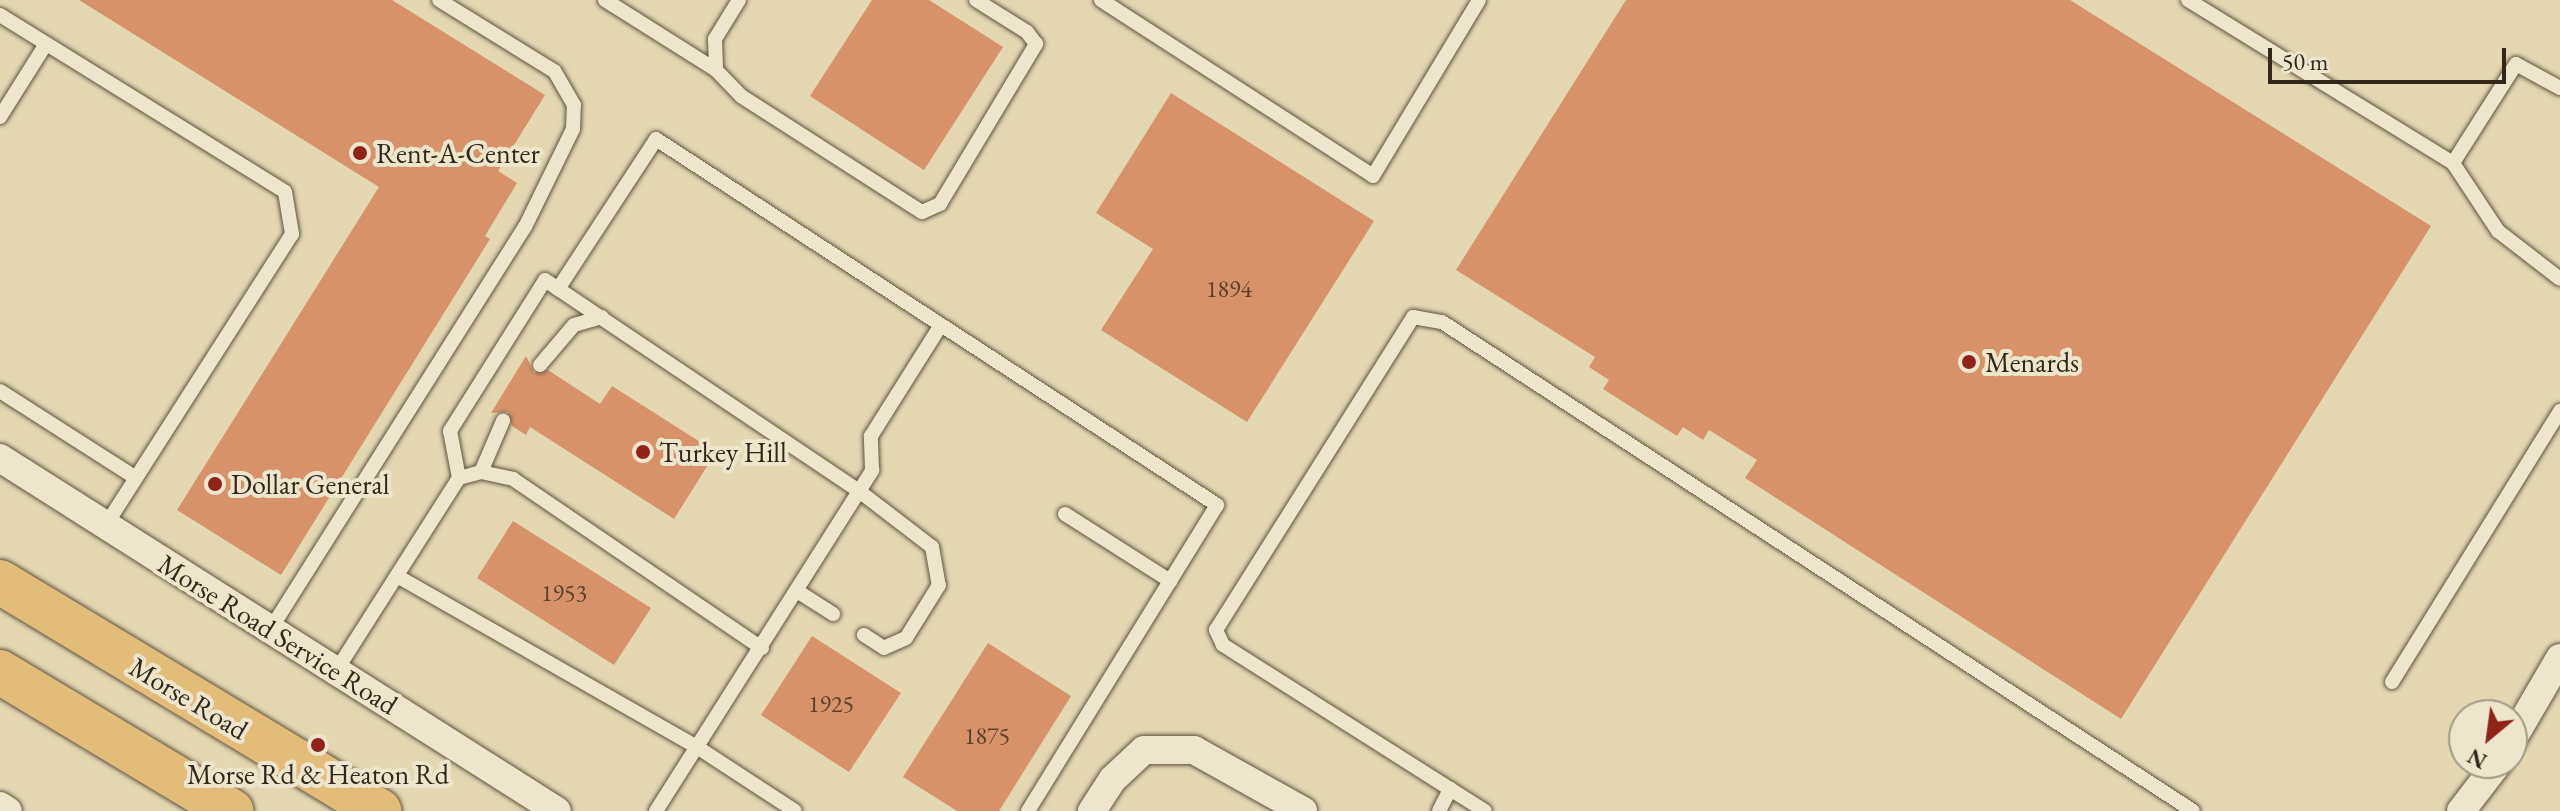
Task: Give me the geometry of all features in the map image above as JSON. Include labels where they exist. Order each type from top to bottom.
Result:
[{"type":"main road","name":"Morse Road","points":[[0,582],[379,811]]},
{"type":"main road","points":[[0,672],[231,811]]},
{"type":"street","name":"Morse Road Service Road","points":[[0,458],[557,811]]},
{"type":"street","points":[[2528,716],[2557,672]]},
{"type":"street","points":[[1092,811],[1113,779],[1144,750],[1194,750],[1303,811]]},
{"type":"street","points":[[2461,811],[2486,779]]},
{"type":"street","points":[[0,806],[8,811]]},
{"type":"lane","points":[[270,630],[525,227],[573,129],[574,105],[554,71],[439,0]]},
{"type":"lane","points":[[605,0],[716,70],[741,96],[922,212],[940,204],[1036,44],[1027,32],[976,0]]},
{"type":"lane","points":[[716,70],[715,39],[739,0]]},
{"type":"lane","points":[[1101,0],[1373,176],[1479,0]]},
{"type":"lane","points":[[2188,0],[2453,163],[2498,231],[2560,279]]},
{"type":"lane","points":[[0,15],[285,192],[292,234],[106,525]]},
{"type":"lane","points":[[0,117],[46,44]]},
{"type":"lane","points":[[2453,163],[2516,64],[2560,88]]},
{"type":"lane","points":[[558,289],[656,139],[1217,505],[1028,811]]},
{"type":"lane","points":[[459,478],[450,431],[545,280],[859,491],[932,547],[939,585],[906,638],[884,648],[864,635]]},
{"type":"lane","points":[[540,365],[574,325],[602,317]]},
{"type":"lane","points":[[1485,811],[1223,645],[1216,630],[1413,317],[1442,322],[2193,811]]},
{"type":"lane","points":[[656,811],[700,749],[872,470],[871,436],[941,325]]},
{"type":"lane","points":[[0,391],[136,478]]},
{"type":"lane","points":[[2392,682],[2560,411]]},
{"type":"lane","points":[[481,472],[503,421]]},
{"type":"lane","points":[[336,671],[459,478],[481,472],[513,479],[762,648]]},
{"type":"lane","points":[[1065,514],[1170,581]]},
{"type":"lane","points":[[397,576],[700,749],[795,811]]},
{"type":"lane","points":[[797,591],[833,614]]},
{"type":"lane","points":[[1439,811],[1450,789]]},
{"type":"building","points":[[79,0],[392,0],[545,95],[498,171],[517,183],[485,236],[490,239],[281,575],[177,510],[379,187]]},
{"type":"building","points":[[872,0],[929,0],[1003,47],[924,170],[810,96]]},
{"type":"building","name":"Menards","points":[[1626,0],[2070,0],[2431,226],[2121,719],[1745,478],[1757,460],[1709,430],[1703,440],[1683,427],[1677,436],[1603,389],[1609,380],[1589,367],[1595,357],[1456,270]]},
{"type":"building","points":[[1171,93],[1374,221],[1247,422],[1101,330],[1153,249],[1096,213]]},
{"type":"building","name":"Turkey Hill","points":[[526,356],[534,373],[548,370],[600,404],[612,386],[716,452],[674,519],[530,427],[526,435],[512,426],[508,412],[491,413]]},
{"type":"building","points":[[513,521],[651,608],[614,665],[477,578]]},
{"type":"building","points":[[812,636],[901,693],[849,772],[761,715]]},
{"type":"building","points":[[988,643],[1071,696],[999,811],[957,811],[903,777]]},
{"type":"place","name":"Rent-A-Center","points":[[360,153]]},
{"type":"place","name":"Menards","points":[[1969,362]]},
{"type":"place","name":"Turkey Hill","points":[[643,452]]},
{"type":"place","name":"Dollar General","points":[[215,484]]},
{"type":"place","name":"Morse Rd & Heaton Rd","points":[[318,745]]}]
